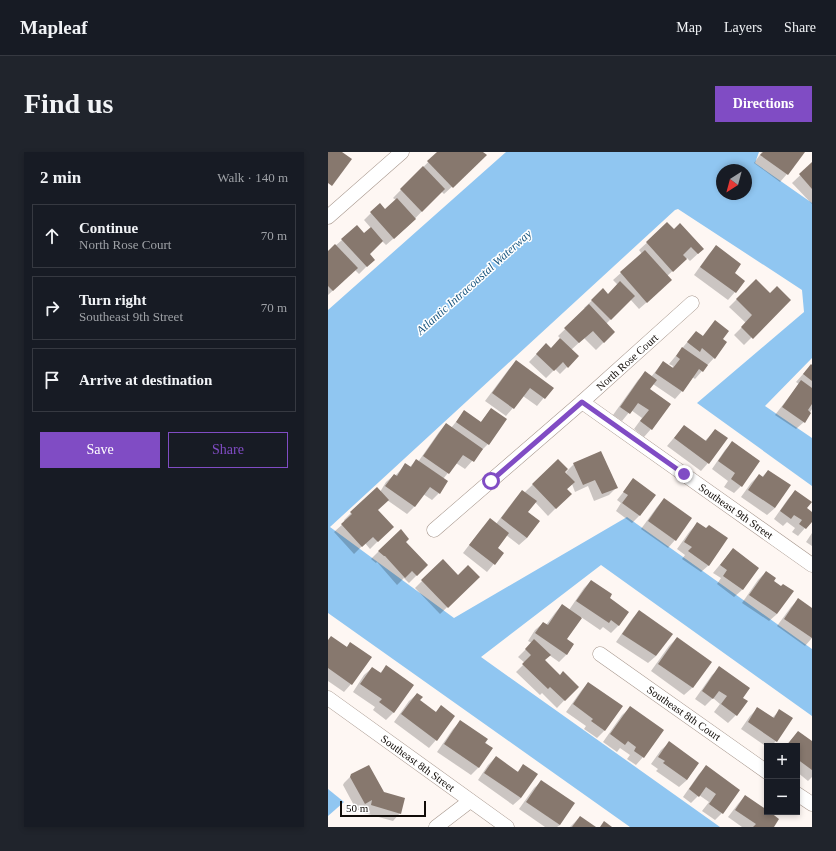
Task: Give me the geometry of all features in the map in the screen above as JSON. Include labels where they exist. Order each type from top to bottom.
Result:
[{"type":"street","points":[[328,217],[393,154]]},
{"type":"street","name":"North Rose Court","points":[[434,530],[582,402],[692,303]]},
{"type":"street","name":"Southeast 9th Street","points":[[582,402],[812,565]]},
{"type":"street","name":"Southeast 8th Court","points":[[600,654],[764,770]]},
{"type":"street","name":"Southeast 8th Street","points":[[328,698],[507,827]]},
{"type":"street","points":[[800,796],[812,804]]},
{"type":"street","points":[[436,827],[470,801]]},
{"type":"water","name":"Atlantic Intracoastal Waterway","points":[[506,152],[759,152],[755,163],[812,203],[812,358],[765,406],[812,438],[812,486],[697,403],[804,312],[802,290],[678,209],[675,210],[330,527],[454,618],[627,517],[812,649],[812,716],[601,565],[481,657],[720,827],[630,827],[328,613],[328,310]]},
{"type":"water","points":[[328,789],[344,802],[328,816]]},
{"type":"building","points":[[328,152],[342,152],[352,159],[332,186],[328,183]]},
{"type":"building","points":[[437,152],[483,152],[487,155],[453,188],[427,161]]},
{"type":"building","points":[[763,152],[805,152],[788,175],[760,155]]},
{"type":"building","points":[[812,162],[812,189],[799,174]]},
{"type":"building","points":[[423,166],[445,189],[422,212],[400,189]]},
{"type":"building","points":[[397,198],[416,219],[394,239],[370,212],[380,203],[385,209]]},
{"type":"building","points":[[667,222],[674,229],[680,223],[704,249],[698,254],[691,247],[683,255],[687,259],[673,272],[646,242]]},
{"type":"building","points":[[357,225],[364,233],[371,227],[383,241],[370,254],[375,260],[367,267],[341,239]]},
{"type":"building","points":[[335,244],[358,268],[333,291],[328,286],[328,251]]},
{"type":"building","points":[[716,245],[741,264],[735,273],[745,281],[736,293],[700,267]]},
{"type":"building","points":[[645,250],[672,280],[647,303],[620,272]]},
{"type":"building","points":[[756,279],[770,293],[777,286],[791,300],[753,339],[741,327],[752,315],[736,299]]},
{"type":"building","points":[[620,281],[635,296],[611,320],[591,300],[603,288],[608,294]]},
{"type":"building","points":[[589,304],[615,332],[604,343],[593,331],[579,343],[564,328]]},
{"type":"building","points":[[715,320],[729,331],[723,339],[727,342],[715,359],[702,348],[700,352],[687,342],[696,331],[703,336]]},
{"type":"building","points":[[560,338],[579,356],[568,368],[563,362],[554,371],[536,354],[546,343],[551,348]]},
{"type":"building","points":[[682,347],[708,365],[703,372],[699,369],[683,392],[655,373],[663,361],[673,368],[680,359],[676,356]]},
{"type":"building","points":[[516,360],[554,388],[545,399],[530,388],[514,409],[492,393]]},
{"type":"building","points":[[811,364],[812,365],[812,381],[803,374]]},
{"type":"building","points":[[645,371],[657,380],[650,389],[671,404],[652,430],[640,421],[649,410],[638,403],[630,414],[620,407]]},
{"type":"building","points":[[801,380],[812,388],[812,404],[808,410],[811,413],[805,423],[782,407]]},
{"type":"building","points":[[491,408],[507,419],[489,445],[456,422],[464,410],[481,422]]},
{"type":"building","points":[[446,423],[483,449],[474,462],[463,455],[449,474],[423,456]]},
{"type":"building","points":[[684,425],[706,441],[715,429],[728,438],[709,464],[674,438]]},
{"type":"building","points":[[732,441],[760,461],[742,487],[731,479],[735,473],[718,461]]},
{"type":"building","points":[[601,451],[618,488],[602,494],[595,480],[583,485],[573,463]]},
{"type":"building","points":[[416,459],[448,481],[440,494],[430,487],[415,507],[385,486],[394,474],[397,476],[405,463],[411,467]]},
{"type":"building","points":[[558,459],[568,469],[565,472],[575,482],[567,489],[572,494],[556,509],[532,484]]},
{"type":"building","points":[[768,470],[791,485],[775,508],[748,490],[759,474],[763,477]]},
{"type":"building","points":[[633,478],[656,495],[640,516],[622,503],[628,495],[623,492]]},
{"type":"building","points":[[377,487],[389,500],[378,510],[394,527],[378,542],[373,537],[362,547],[341,524],[352,514],[350,512]]},
{"type":"building","points":[[522,490],[537,501],[528,512],[540,521],[527,538],[501,518]]},
{"type":"building","points":[[795,490],[812,502],[807,508],[812,512],[812,522],[806,529],[799,524],[802,520],[794,515],[791,519],[780,511]]},
{"type":"building","points":[[664,498],[692,518],[676,541],[648,521]]},
{"type":"building","points":[[490,518],[509,533],[498,548],[504,553],[495,565],[469,545]]},
{"type":"building","points":[[697,522],[706,528],[709,525],[728,538],[709,566],[688,551],[692,547],[684,542]]},
{"type":"building","points":[[401,529],[409,539],[406,542],[428,565],[417,576],[412,571],[405,578],[385,556],[378,551]]},
{"type":"building","points":[[733,548],[759,568],[743,590],[723,576],[727,570],[720,565]]},
{"type":"building","points":[[443,559],[458,575],[468,565],[480,577],[448,608],[421,580]]},
{"type":"building","points":[[766,571],[776,578],[774,581],[781,586],[783,584],[794,591],[777,614],[749,595]]},
{"type":"building","points":[[591,580],[612,594],[610,598],[629,612],[619,626],[611,620],[609,623],[576,601]]},
{"type":"building","points":[[798,598],[812,608],[812,638],[784,619]]},
{"type":"building","points":[[562,604],[582,618],[567,639],[574,644],[567,655],[535,633],[543,622],[548,625]]},
{"type":"building","points":[[639,610],[673,634],[656,656],[622,634]]},
{"type":"building","points":[[331,636],[347,647],[350,642],[372,657],[352,685],[328,668],[328,640]]},
{"type":"building","points":[[677,637],[712,662],[693,688],[658,664]]},
{"type":"building","points":[[534,639],[551,655],[545,660],[560,675],[563,671],[579,687],[565,701],[550,687],[548,689],[522,664],[531,655],[525,649]]},
{"type":"building","points":[[386,665],[414,685],[394,713],[379,702],[382,699],[360,684],[372,667],[381,673]]},
{"type":"building","points":[[719,666],[750,688],[743,698],[748,701],[737,716],[721,704],[727,696],[719,691],[713,699],[702,691]]},
{"type":"building","points":[[588,682],[623,706],[605,731],[591,721],[593,719],[573,704]]},
{"type":"building","points":[[417,693],[423,697],[420,700],[436,712],[441,705],[455,716],[437,741],[401,714]]},
{"type":"building","points":[[630,706],[664,730],[644,758],[634,751],[636,747],[628,741],[625,745],[610,734]]},
{"type":"building","points":[[757,707],[774,718],[779,709],[793,718],[777,742],[748,722]]},
{"type":"building","points":[[460,720],[488,739],[485,743],[493,748],[479,768],[444,744]]},
{"type":"building","points":[[798,731],[812,741],[812,770],[800,761],[800,743],[788,743]]},
{"type":"building","points":[[669,741],[699,763],[687,780],[663,763],[665,761],[658,757]]},
{"type":"building","points":[[496,756],[518,772],[523,764],[538,774],[521,798],[484,773]]},
{"type":"building","points":[[369,765],[384,792],[405,798],[401,814],[371,805],[372,800],[365,804],[350,777],[351,774]]},
{"type":"building","points":[[706,765],[740,790],[723,814],[709,804],[716,794],[706,787],[699,797],[689,789]]},
{"type":"building","points":[[541,780],[575,803],[560,825],[526,802]]},
{"type":"building","points":[[745,795],[764,808],[764,815],[774,815],[779,819],[774,827],[753,827],[756,824],[735,810]]},
{"type":"building","points":[[580,816],[596,827],[572,827]]},
{"type":"building","points":[[604,821],[612,827],[600,827]]},
{"type":"route","points":[[491,481],[582,402],[684,474]]}]
